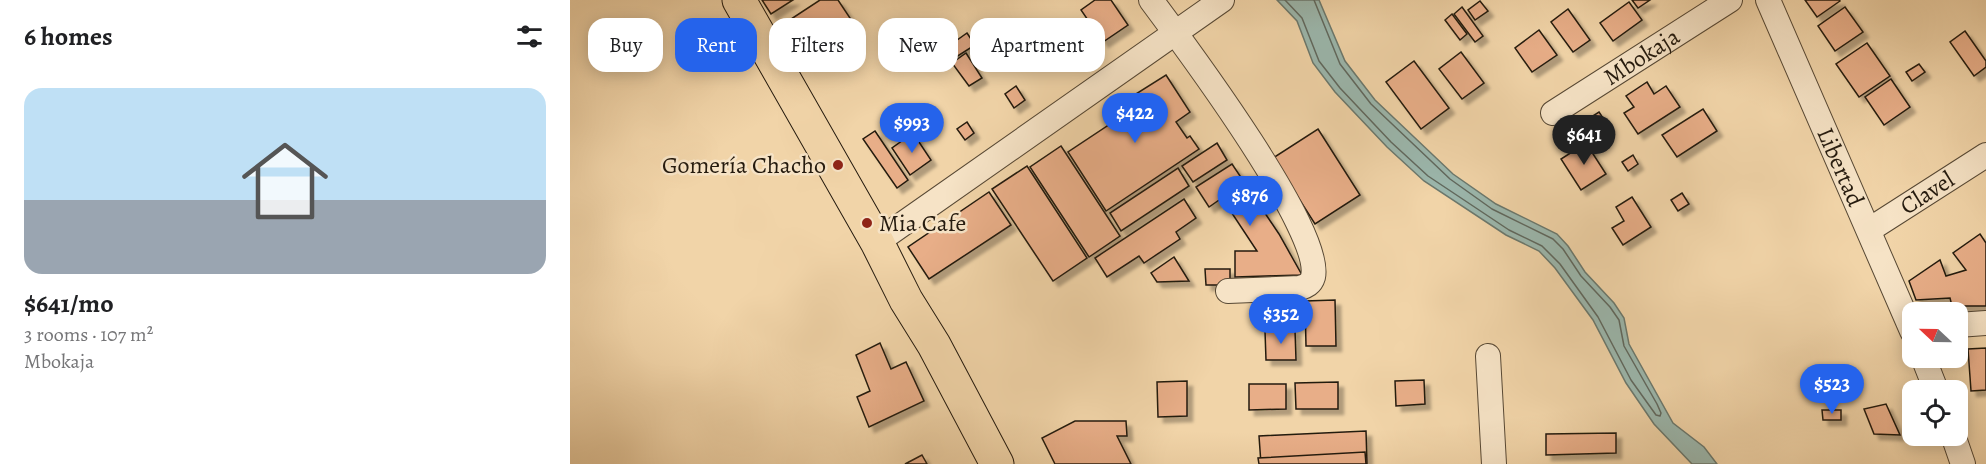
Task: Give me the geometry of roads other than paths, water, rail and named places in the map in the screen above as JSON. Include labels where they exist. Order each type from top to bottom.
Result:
[{"type":"main road","points":[[740,0],[877,242],[906,300],[934,345],[997,464]]},
{"type":"street","points":[[1151,0],[1256,148],[1306,238],[1313,271],[1313,278],[1309,285],[1300,288],[1228,291]]},
{"type":"street","points":[[877,242],[1222,0]]},
{"type":"street","name":"Mbokaja","points":[[1553,113],[1730,0]]},
{"type":"street","name":"Libertad","points":[[1768,0],[1902,306]]},
{"type":"street","name":"Clavel","points":[[1869,230],[1986,155]]},
{"type":"street","points":[[1968,324],[1986,323]]},
{"type":"street","points":[[1488,356],[1494,464]]},
{"type":"street","points":[[1957,446],[1964,464]]},
{"type":"water","points":[[1277,0],[1319,0],[1345,61],[1375,100],[1453,174],[1496,204],[1557,234],[1585,272],[1614,303],[1624,318],[1629,344],[1673,423],[1704,447],[1717,464],[1692,464],[1654,424],[1626,383],[1593,320],[1555,268],[1539,251],[1506,235],[1424,181],[1387,147],[1335,92],[1313,63],[1297,21]]},
{"type":"place","name":"Gomería Chacho","points":[[838,165]]},
{"type":"place","name":"Mia Cafe","points":[[867,223]]}]
